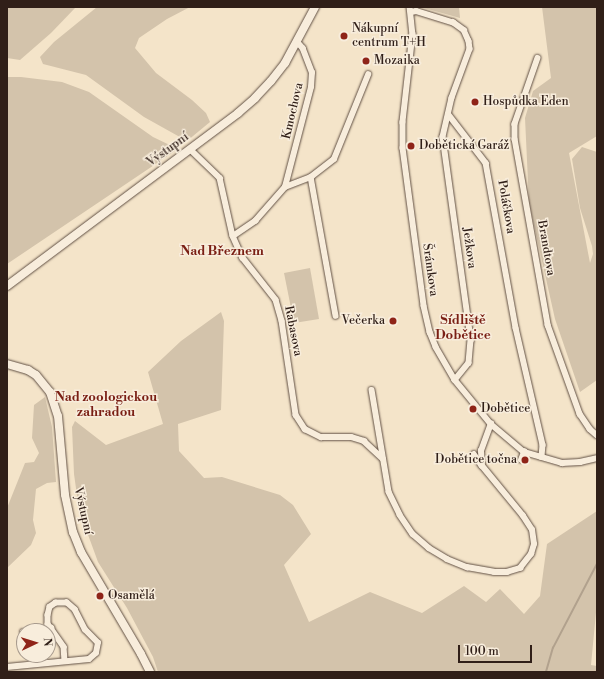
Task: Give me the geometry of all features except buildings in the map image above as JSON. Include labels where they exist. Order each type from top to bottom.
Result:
[{"type":"street","name":"Výstupní","points":[[7,286],[190,149],[255,98],[271,81],[297,42],[315,7]]},
{"type":"street","points":[[410,9],[453,22],[464,30],[469,41],[470,49],[452,98],[449,115]]},
{"type":"street","name":"Šrámkova","points":[[410,9],[413,34],[403,122],[403,148],[428,326],[436,347],[455,380],[491,424],[524,452],[562,463],[580,462],[597,458]]},
{"type":"street","name":"Kmochova","points":[[233,236],[255,221],[285,187],[311,87],[312,73],[303,49],[297,42]]},
{"type":"street","name":"Brandtova","points":[[538,58],[514,124],[515,139],[548,324],[580,414],[590,429],[597,435]]},
{"type":"street","name":"Kmochova","points":[[285,187],[311,177],[334,159],[368,75]]},
{"type":"street","name":"Ježkova","points":[[449,115],[443,137],[471,340],[469,363],[455,380]]},
{"type":"street","name":"Poláčkova","points":[[449,115],[486,163],[516,328],[543,445],[542,458]]},
{"type":"street","name":"Rabasova","points":[[190,149],[220,178],[233,236],[243,258],[276,300],[282,321],[296,415],[305,429],[321,437],[351,437],[364,440],[383,459]]},
{"type":"street","points":[[311,177],[336,316]]},
{"type":"street","name":"Výstupní","points":[[7,364],[28,370],[36,375],[50,392],[58,416],[65,495],[73,532],[88,565],[121,619],[150,672]]},
{"type":"street","points":[[372,390],[389,492],[400,515],[414,534],[429,548],[447,559],[467,566],[494,572],[507,572],[520,568],[531,554],[534,544],[532,530],[524,516],[482,466],[474,454]]},
{"type":"street","points":[[482,466],[481,451],[491,424]]},
{"type":"street","points":[[521,460],[524,452]]},
{"type":"street","points":[[7,666],[89,659],[96,653],[98,643],[84,630],[75,610],[67,603],[56,603],[50,607],[48,623]]},
{"type":"street","points":[[56,635],[64,647],[65,661]]},
{"type":"shaded area","points":[[7,7],[76,7],[51,33],[20,60],[7,58]]},
{"type":"shaded area","points":[[97,7],[190,7],[167,19],[139,38],[135,48],[156,73],[192,100],[206,113],[210,122],[187,141],[144,117],[86,75],[43,64],[40,57],[54,42]]},
{"type":"shaded area","points":[[459,7],[460,18],[424,8]]},
{"type":"shaded area","points":[[542,7],[597,7],[597,136],[569,153],[590,263],[593,254],[592,246],[580,208],[572,159],[582,147],[597,152],[597,380],[580,392],[555,319],[529,203],[525,118],[533,91],[551,78]]},
{"type":"shaded area","points":[[7,77],[21,77],[62,82],[89,92],[153,137],[178,149],[7,264]]},
{"type":"shaded area","points":[[310,268],[319,319],[294,323],[284,273]]},
{"type":"shaded area","points":[[221,312],[224,321],[221,410],[178,424],[179,451],[204,478],[222,477],[280,495],[293,505],[311,534],[284,565],[309,622],[370,592],[422,613],[464,586],[486,602],[500,589],[524,614],[540,596],[547,544],[597,511],[597,602],[591,665],[597,666],[597,672],[158,672],[153,657],[127,608],[98,562],[79,510],[74,474],[72,427],[75,421],[106,445],[163,424],[148,372],[181,341]]},
{"type":"shaded area","points":[[45,397],[52,427],[56,482],[47,483],[36,489],[33,520],[36,533],[31,545],[7,568],[7,508],[25,463],[34,462],[39,453],[32,438],[34,405]]},
{"type":"waterway","points":[[546,672],[553,648],[597,564]]},
{"type":"place","name":"Nákupní centrum T+H","points":[[344,36]]},
{"type":"place","name":"Mozaika","points":[[366,61]]},
{"type":"place","name":"Hospůdka Eden","points":[[475,102]]},
{"type":"place","name":"Dobětická Garáž","points":[[411,146]]},
{"type":"place","name":"Večerka","points":[[393,321]]},
{"type":"place","name":"Dobětice","points":[[473,409]]},
{"type":"place","name":"Dobětice točna","points":[[525,460]]},
{"type":"place","name":"Osamělá","points":[[100,596]]},
{"type":"district","name":"Nad Březnem","points":[[222,251]]},
{"type":"district","name":"Sídliště Dobětice","points":[[463,328]]},
{"type":"district","name":"Nad zoologickou zahradou","points":[[106,406]]}]
